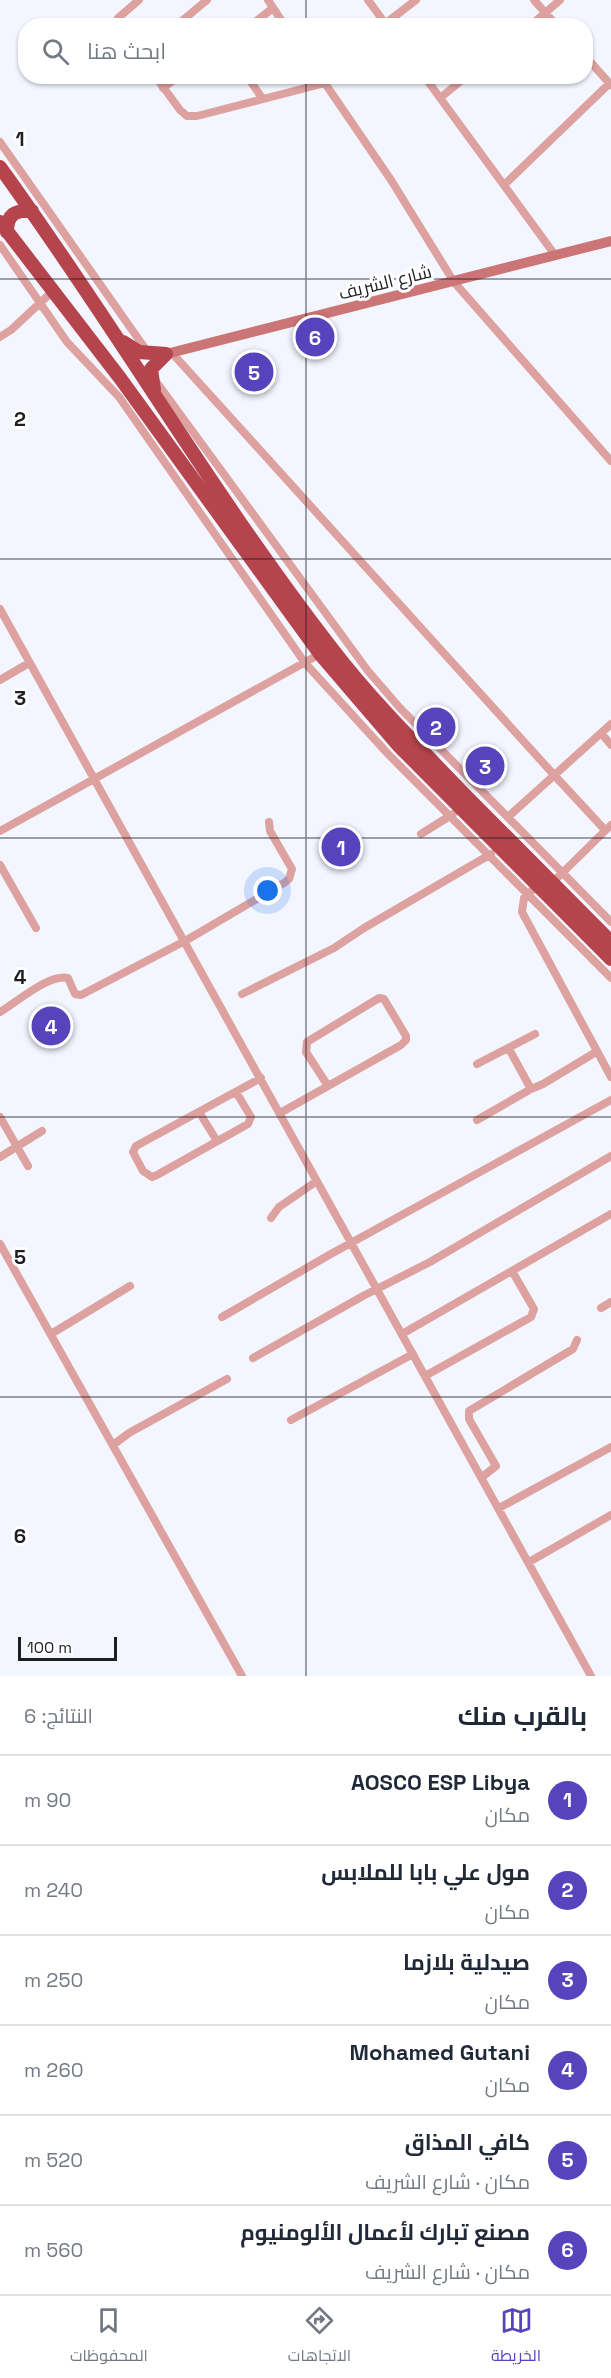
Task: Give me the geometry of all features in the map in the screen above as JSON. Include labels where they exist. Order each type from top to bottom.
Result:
[{"type":"highway","points":[[0,167],[120,339],[157,400],[272,568],[333,650],[494,851],[532,890],[611,959]]},
{"type":"highway","points":[[32,211],[16,212],[3,227],[54,290],[320,654],[394,750],[421,777],[552,883],[611,942]]},
{"type":"highway","points":[[120,339],[134,350],[149,354],[169,353]]},
{"type":"highway","points":[[157,400],[150,374],[151,369],[169,353]]},
{"type":"main road","name":"شارع الشريف","points":[[169,353],[611,241]]},
{"type":"street","points":[[118,18],[139,0]]},
{"type":"street","points":[[186,18],[207,0]]},
{"type":"street","points":[[268,0],[280,18]]},
{"type":"street","points":[[368,0],[380,18]]},
{"type":"street","points":[[394,18],[416,0]]},
{"type":"street","points":[[534,0],[550,18]]},
{"type":"street","points":[[540,18],[560,0]]},
{"type":"street","points":[[260,18],[273,8]]},
{"type":"street","points":[[504,185],[610,84],[593,66]]},
{"type":"street","points":[[160,84],[187,116],[197,116],[309,84]]},
{"type":"street","points":[[163,88],[168,84]]},
{"type":"street","points":[[252,84],[262,98]]},
{"type":"street","points":[[326,84],[391,180],[454,282],[611,461]]},
{"type":"street","points":[[430,84],[555,255]]},
{"type":"street","points":[[440,98],[457,84]]},
{"type":"street","points":[[0,141],[149,354]]},
{"type":"street","points":[[0,245],[67,342],[119,397],[305,663],[394,750]]},
{"type":"street","points":[[0,337],[11,330],[54,290]]},
{"type":"street","points":[[169,353],[555,777],[608,827],[552,883]]},
{"type":"street","points":[[150,374],[171,400],[298,579],[368,671],[400,708],[611,922]]},
{"type":"street","points":[[0,609],[3,622],[95,778],[591,1676]]},
{"type":"street","points":[[0,831],[320,654]]},
{"type":"street","points":[[0,680],[29,663]]},
{"type":"street","points":[[508,817],[555,777],[611,724]]},
{"type":"street","points":[[600,734],[611,745]]},
{"type":"street","points":[[421,834],[483,792]]},
{"type":"street","points":[[0,1012],[30,991],[61,977],[68,978],[75,994],[81,995],[185,941],[289,879],[292,869],[270,831],[269,822]]},
{"type":"street","points":[[242,994],[334,948],[494,851]]},
{"type":"street","points":[[0,865],[36,928]]},
{"type":"street","points":[[611,978],[532,890],[522,912],[611,1077]]},
{"type":"street","points":[[280,1113],[401,1045],[406,1040],[403,1029],[384,999],[379,999],[307,1042],[306,1052],[328,1086]]},
{"type":"street","points":[[477,1064],[535,1034]]},
{"type":"street","points":[[509,1049],[531,1089]]},
{"type":"street","points":[[477,1120],[596,1052]]},
{"type":"street","points":[[236,1092],[251,1117],[251,1121],[157,1175],[152,1177],[143,1171],[135,1158],[134,1148],[261,1078]]},
{"type":"street","points":[[222,1317],[611,1100]]},
{"type":"street","points":[[199,1112],[217,1141]]},
{"type":"street","points":[[0,1118],[28,1166]]},
{"type":"street","points":[[0,1157],[42,1131]]},
{"type":"street","points":[[253,1358],[378,1288],[430,1262],[611,1156]]},
{"type":"street","points":[[271,1218],[279,1207],[317,1181]]},
{"type":"street","points":[[402,1334],[611,1214]]},
{"type":"street","points":[[0,1244],[242,1676]]},
{"type":"street","points":[[425,1376],[531,1317],[534,1309],[512,1271]]},
{"type":"street","points":[[51,1334],[130,1286]]},
{"type":"street","points":[[601,1308],[611,1302]]},
{"type":"street","points":[[482,1477],[496,1466],[469,1419],[469,1412],[573,1349],[577,1340]]},
{"type":"street","points":[[291,1420],[413,1354]]},
{"type":"street","points":[[113,1445],[129,1433],[227,1379]]},
{"type":"street","points":[[499,1508],[611,1447]]},
{"type":"street","points":[[529,1562],[611,1515]]},
{"type":"place","name":"مصنع تبارك لأعمال الألومنيوم","points":[[315,337]]},
{"type":"place","name":"كافي المذاق","points":[[254,372]]},
{"type":"place","name":"مول علي بابا للملابس","points":[[436,727]]},
{"type":"place","name":"صيدلية بلازما","points":[[485,766]]},
{"type":"place","name":"AOSCO ESP Libya","points":[[341,847]]},
{"type":"place","name":"Mohamed Gutani","points":[[51,1026]]}]
